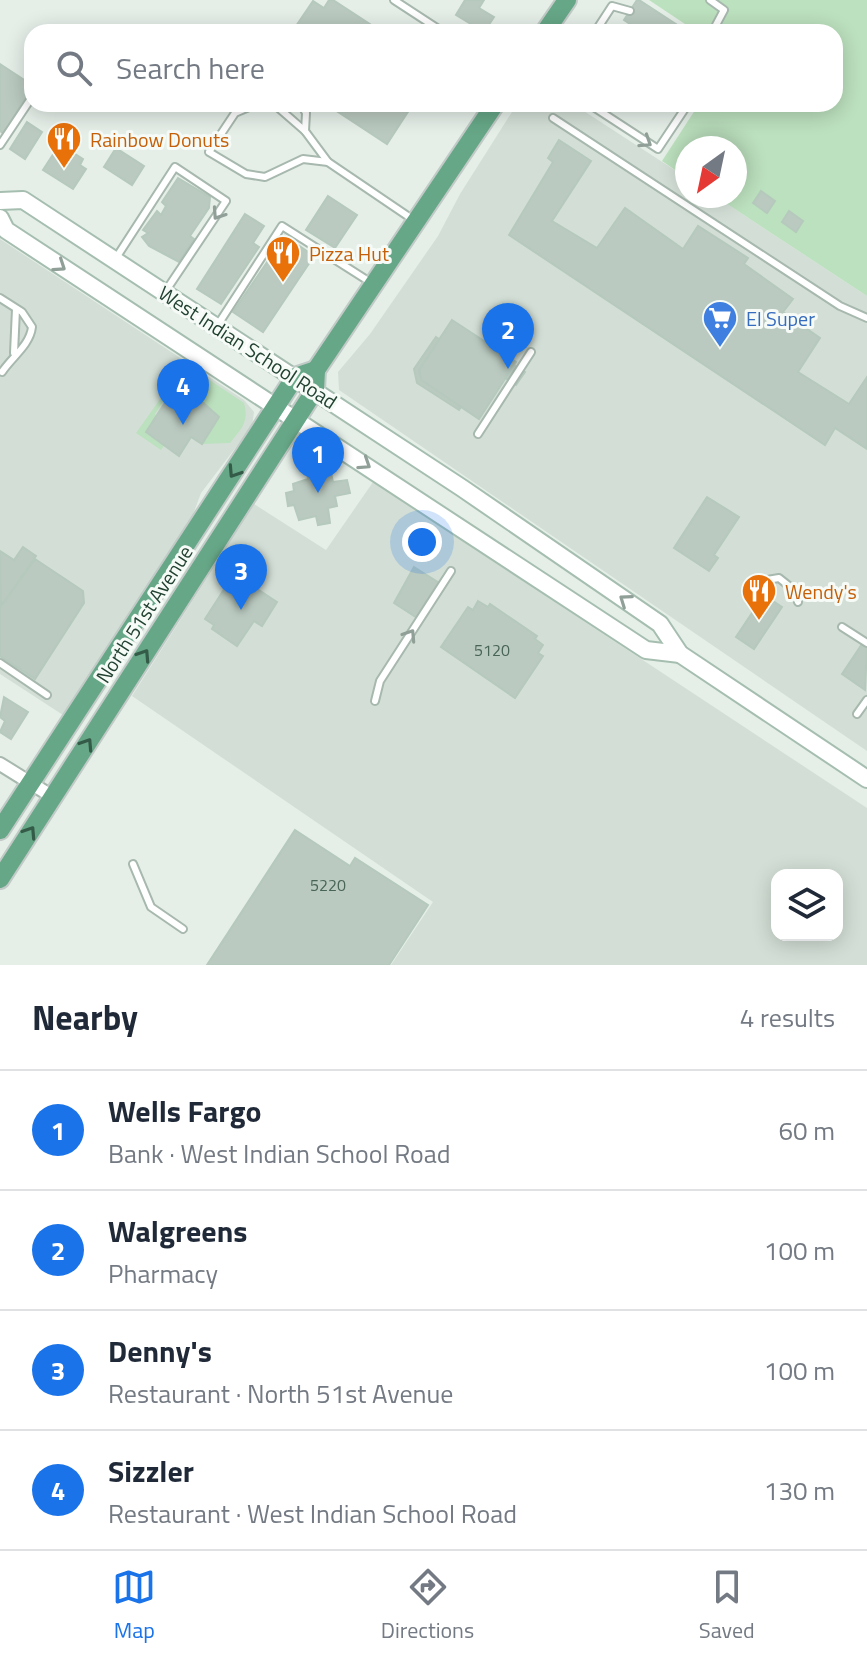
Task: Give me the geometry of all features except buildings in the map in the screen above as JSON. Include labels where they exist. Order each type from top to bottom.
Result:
[{"type":"main road","points":[[549,24],[559,3]]},
{"type":"main road","points":[[315,390],[316,370],[490,112]]},
{"type":"main road","name":"West Indian School Road","points":[[0,201],[23,200],[315,390],[660,624],[680,654],[867,779]]},
{"type":"main road","name":"West Indian School Road","points":[[0,218],[6,230],[646,650],[680,654]]},
{"type":"main road","points":[[295,377],[316,370]]},
{"type":"main road","name":"North 51st Avenue","points":[[0,830],[295,377]]},
{"type":"main road","name":"North 51st Avenue","points":[[0,879],[315,390]]},
{"type":"street","points":[[0,764],[53,797]]},
{"type":"lane","points":[[394,0],[431,24]]},
{"type":"lane","points":[[710,0],[724,10],[717,24]]},
{"type":"lane","points":[[600,24],[612,6],[630,11]]},
{"type":"lane","points":[[0,145],[24,109]]},
{"type":"lane","points":[[237,112],[209,152],[246,174],[265,177],[303,159],[328,162]]},
{"type":"lane","points":[[283,112],[305,131],[328,162],[415,221]]},
{"type":"lane","points":[[305,112],[305,131]]},
{"type":"lane","points":[[601,112],[658,149],[683,112]]},
{"type":"lane","points":[[553,118],[840,306],[867,318]]},
{"type":"lane","points":[[115,260],[175,167],[226,201],[165,292]]},
{"type":"lane","points":[[217,326],[282,227],[373,284]]},
{"type":"lane","points":[[0,298],[31,321],[32,331],[22,349],[14,353]]},
{"type":"lane","points":[[2,372],[14,353],[16,309]]},
{"type":"lane","points":[[478,434],[531,352]]},
{"type":"lane","points":[[375,701],[380,681],[451,571]]},
{"type":"lane","points":[[761,581],[779,578],[794,590],[798,602]]},
{"type":"lane","points":[[842,627],[867,643]]},
{"type":"lane","points":[[0,663],[47,695]]},
{"type":"lane","points":[[857,714],[867,700]]},
{"type":"lane","points":[[133,864],[151,907],[183,929]]},
{"type":"shaded area","points":[[512,112],[585,112],[675,170],[675,208],[733,208],[867,296],[867,751],[339,390],[338,372],[370,334],[438,236],[460,194]]},
{"type":"shaded area","points":[[0,239],[244,400],[254,412],[252,426],[201,493],[191,520],[63,715],[0,674]]},
{"type":"shaded area","points":[[373,482],[867,808],[867,965],[391,965],[433,902],[132,696],[254,504],[326,550]]},
{"type":"green space","points":[[649,0],[867,0],[867,296],[733,208],[747,208],[747,136],[678,136],[694,112],[843,112],[843,24],[685,24]]},
{"type":"green space","points":[[675,141],[675,170],[662,161]]},
{"type":"green space","points":[[199,373],[244,403],[246,415],[243,424],[230,443],[202,444],[219,417],[193,396]]},
{"type":"green space","points":[[170,385],[173,386],[155,414],[165,444],[161,450],[136,433]]},
{"type":"place","name":"Rainbow Donuts","points":[[64,170]]},
{"type":"place","name":"Pizza Hut","points":[[283,284]]},
{"type":"place","name":"El Super","points":[[720,349]]},
{"type":"place","name":"Walgreens","points":[[508,369]]},
{"type":"place","name":"Sizzler","points":[[183,425]]},
{"type":"place","name":"Wells Fargo","points":[[318,493]]},
{"type":"place","name":"Denny's","points":[[241,610]]},
{"type":"place","name":"Wendy's","points":[[759,622]]}]
